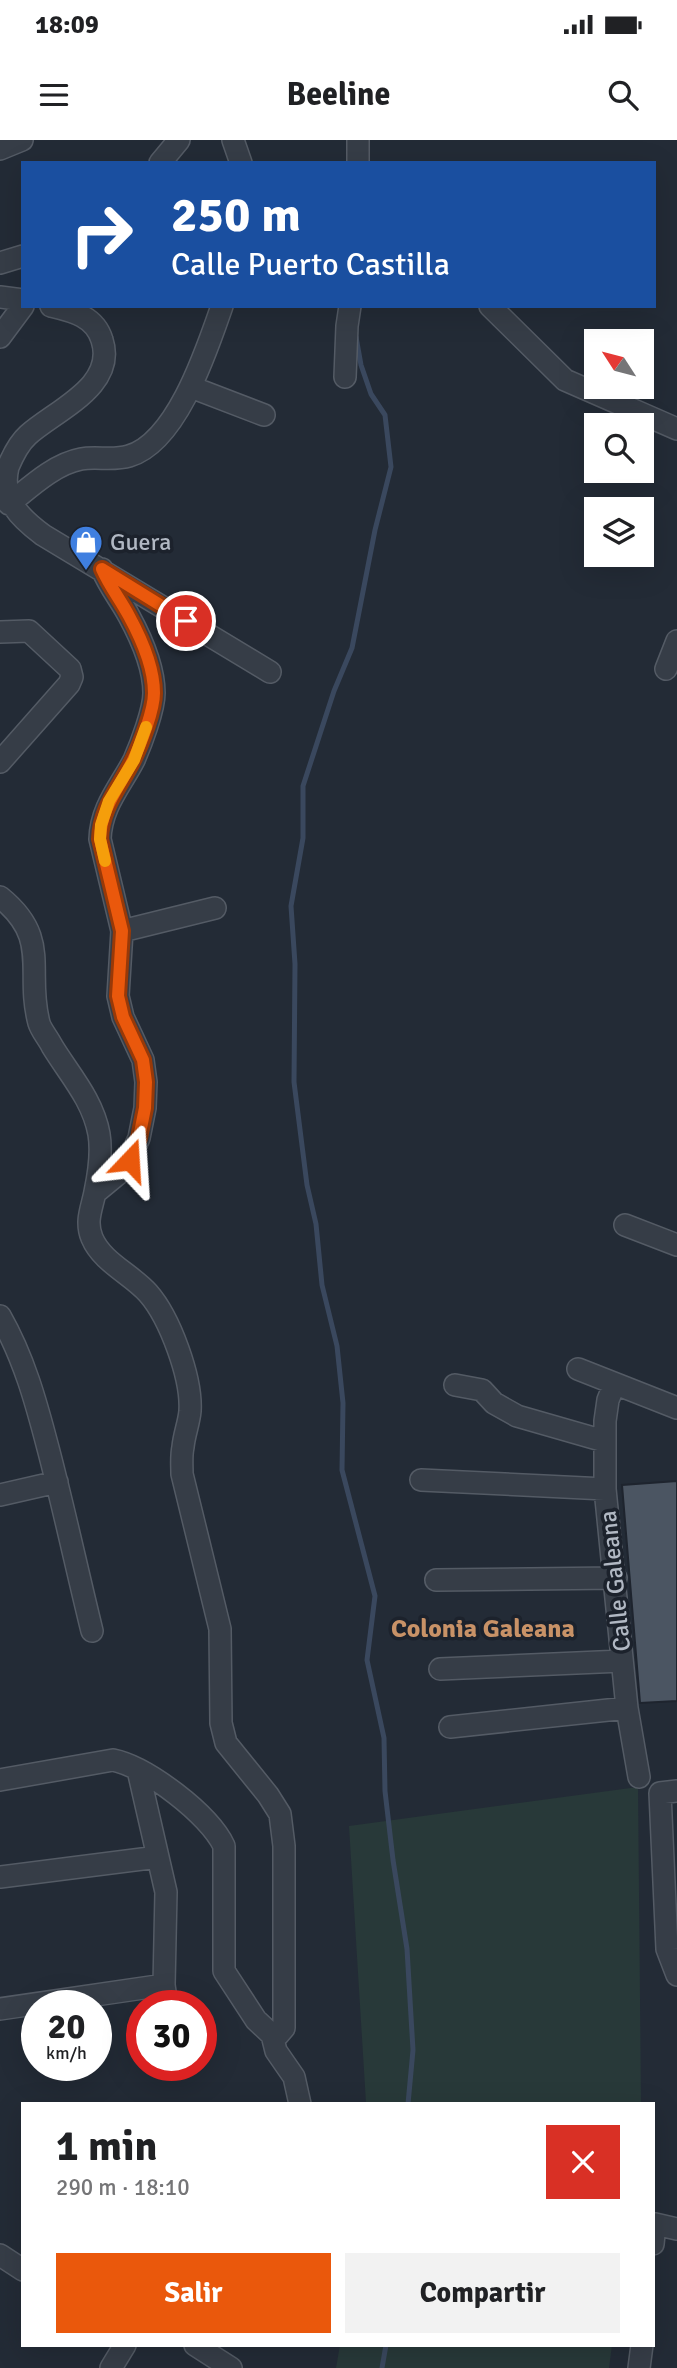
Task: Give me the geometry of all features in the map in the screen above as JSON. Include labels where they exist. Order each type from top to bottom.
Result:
[{"type":"street","points":[[0,149],[22,140]]},
{"type":"street","points":[[162,161],[179,140]]},
{"type":"street","points":[[233,140],[240,161]]},
{"type":"street","points":[[358,140],[358,161]]},
{"type":"street","points":[[0,263],[21,257]]},
{"type":"street","points":[[0,297],[21,300]]},
{"type":"street","points":[[0,337],[22,308]]},
{"type":"street","points":[[59,308],[91,313],[103,342],[104,360],[98,377],[89,388],[26,436],[15,452],[5,473],[2,489],[9,504],[24,521],[43,535],[270,672]]},
{"type":"street","points":[[9,504],[37,481],[79,459],[129,456],[146,447],[170,422],[191,387],[221,308]]},
{"type":"street","points":[[345,377],[350,308]]},
{"type":"street","points":[[492,308],[565,380],[677,429]]},
{"type":"street","points":[[191,387],[264,415]]},
{"type":"street","points":[[95,1193],[130,1160],[139,1138],[145,1108],[143,1060],[123,1017],[118,996],[122,931],[100,839],[101,825],[109,801],[134,760],[154,694],[147,655],[129,615],[111,589],[102,569]]},
{"type":"street","points":[[0,632],[29,631],[69,669],[72,677],[69,684],[0,762]]},
{"type":"street","points":[[666,668],[677,641]]},
{"type":"street","points":[[0,897],[13,907],[28,928],[36,959],[39,1024],[94,1113],[100,1136],[100,1158],[88,1219],[92,1238],[105,1256],[146,1291],[161,1309],[187,1375],[190,1410],[182,1449],[182,1474],[220,1629],[220,1723],[226,1743],[280,1814],[284,1846],[284,2028],[278,2035],[272,2035]]},
{"type":"street","points":[[122,931],[215,908]]},
{"type":"street","points":[[625,1226],[677,1245]]},
{"type":"street","points":[[0,1317],[14,1340],[32,1387],[92,1632]]},
{"type":"street","points":[[578,1369],[677,1408]]},
{"type":"street","points":[[455,1385],[482,1390],[494,1403],[517,1416],[604,1441]]},
{"type":"street","name":"Calle Galeana","points":[[614,1385],[608,1400],[604,1441],[606,1489],[627,1708],[639,1777]]},
{"type":"street","points":[[421,1480],[606,1489]]},
{"type":"street","points":[[0,1495],[57,1482]]},
{"type":"street","points":[[436,1580],[616,1578]]},
{"type":"street","points":[[440,1669],[622,1661]]},
{"type":"street","points":[[450,1727],[627,1708]]},
{"type":"street","points":[[0,1780],[113,1760],[138,1770],[206,1818],[224,1846],[224,1971],[256,2020],[272,2035],[276,2051],[294,2077],[300,2102]]},
{"type":"street","points":[[138,1770],[166,1892],[166,1990]]},
{"type":"street","points":[[669,1792],[667,1949],[677,1975]]},
{"type":"street","points":[[0,1877],[158,1857]]},
{"type":"street","points":[[0,2009],[126,1998]]},
{"type":"street","points":[[655,2234],[677,2229]]},
{"type":"street","points":[[0,2255],[21,2269]]},
{"type":"street","points":[[111,2368],[124,2347]]},
{"type":"street","points":[[198,2347],[231,2368]]},
{"type":"street","points":[[639,2368],[642,2347]]},
{"type":"shaded area","points":[[638,1787],[641,2102],[366,2102],[349,1826]]},
{"type":"shaded area","points":[[340,2347],[612,2347],[609,2368],[336,2368]]},
{"type":"building","points":[[677,1481],[677,1701],[640,1703],[622,1485]]},
{"type":"waterway","points":[[356,337],[361,365],[371,394],[385,415],[391,467],[375,530],[352,648],[334,691],[303,786],[303,838],[291,906],[295,964],[294,1082],[307,1185],[316,1224],[322,1285],[337,1346],[343,1403],[342,1470],[375,1596],[367,1660],[384,1738],[385,1791],[407,1949],[413,2050],[408,2102]]},
{"type":"waterway","points":[[382,2368],[386,2347]]},
{"type":"slow traffic","points":[[105,861],[100,839],[101,825],[109,801],[134,760],[146,727]]},
{"type":"place","name":"Guera","points":[[86,572]]},
{"type":"district","name":"Colonia Galeana","points":[[483,1628]]},
{"type":"route","points":[[130,1160],[139,1138],[145,1108],[146,1082],[143,1060],[123,1017],[118,996],[122,931],[100,839],[101,825],[109,801],[134,760],[154,694],[147,655],[129,615],[111,589],[102,569],[186,621]]}]
